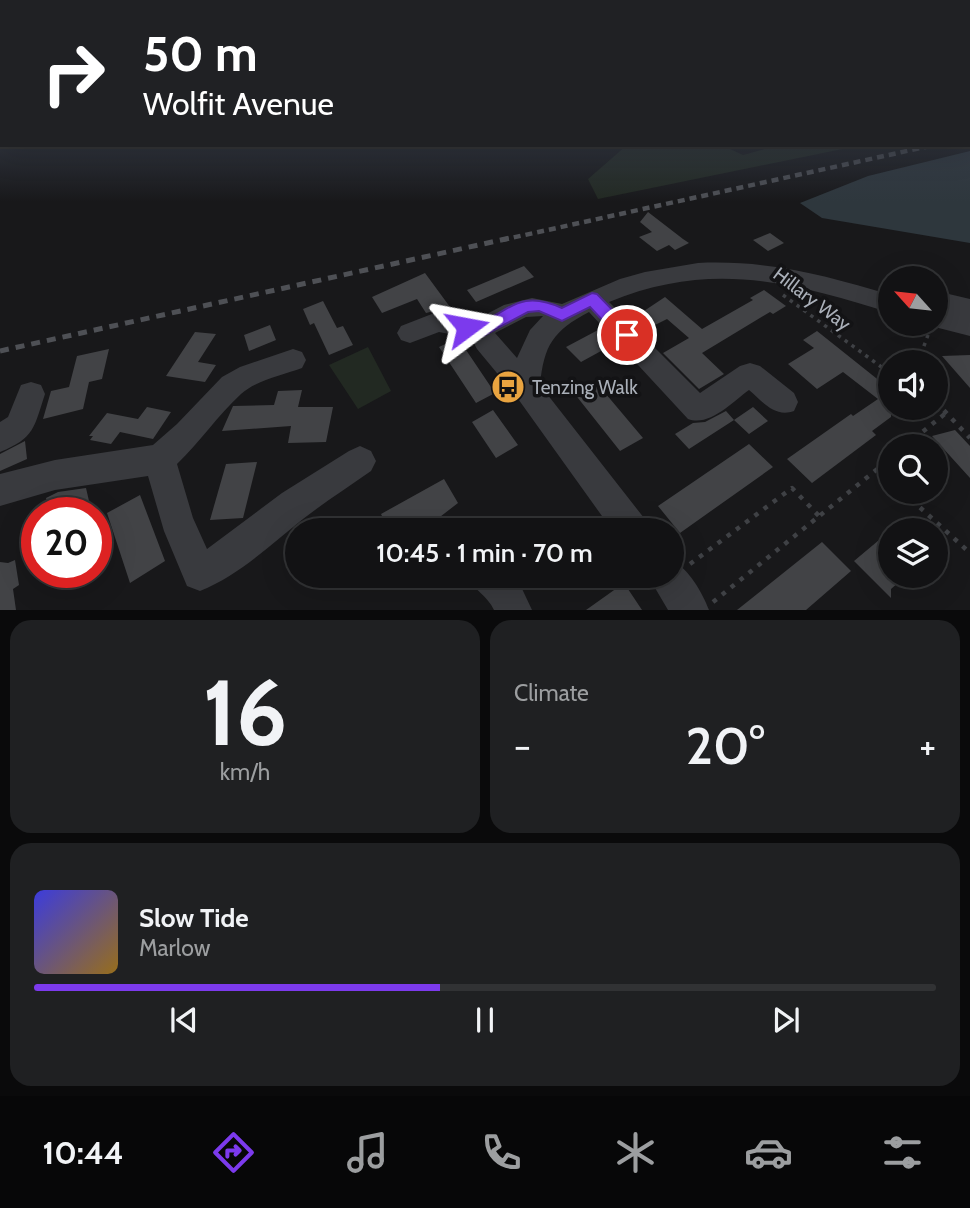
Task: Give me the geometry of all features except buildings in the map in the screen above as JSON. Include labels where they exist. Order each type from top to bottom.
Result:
[{"type":"street","points":[[526,388],[529,359],[536,341],[562,315],[592,299],[640,282],[675,274],[720,269],[803,278],[878,295]]},
{"type":"street","points":[[592,299],[698,410],[750,374],[784,402]]},
{"type":"street","points":[[483,330],[484,327],[526,306],[541,305],[562,315]]},
{"type":"street","points":[[410,333],[437,322],[483,330]]},
{"type":"street","points":[[483,330],[486,342],[526,388],[623,518]]},
{"type":"street","points":[[0,490],[55,474],[160,459],[188,435],[232,385],[250,375],[299,358]]},
{"type":"street","points":[[0,438],[23,422],[30,394]]},
{"type":"street","points":[[160,459],[166,492],[182,536],[200,573],[228,557],[294,505],[359,461]]},
{"type":"street","points":[[502,588],[514,610]]},
{"type":"street","points":[[675,588],[691,610]]},
{"type":"path","name":"Hillary Way","points":[[750,271],[878,365]]},
{"type":"path","points":[[923,350],[928,336],[952,316]]},
{"type":"path","points":[[948,415],[970,438]]},
{"type":"path","points":[[920,434],[937,420]]},
{"type":"path","points":[[703,610],[878,468]]},
{"type":"path","points":[[684,566],[792,488],[819,516]]},
{"type":"path","points":[[917,504],[970,553]]},
{"type":"shaded area","points":[[625,147],[732,147],[730,149],[743,155],[772,147],[852,147],[598,199],[588,179]]},
{"type":"shaded area","points":[[970,151],[970,243],[822,218],[800,203],[868,176]]},
{"type":"shaded area","points":[[368,347],[391,391],[358,409],[329,365]]},
{"type":"railway","points":[[502,240],[925,147]]},
{"type":"railway","points":[[0,351],[510,238]]},
{"type":"place","name":"Tenzing Walk","points":[[508,387]]},
{"type":"route","points":[[467,327],[483,330],[484,327],[526,306],[541,305],[562,315],[592,299],[627,335]]}]
